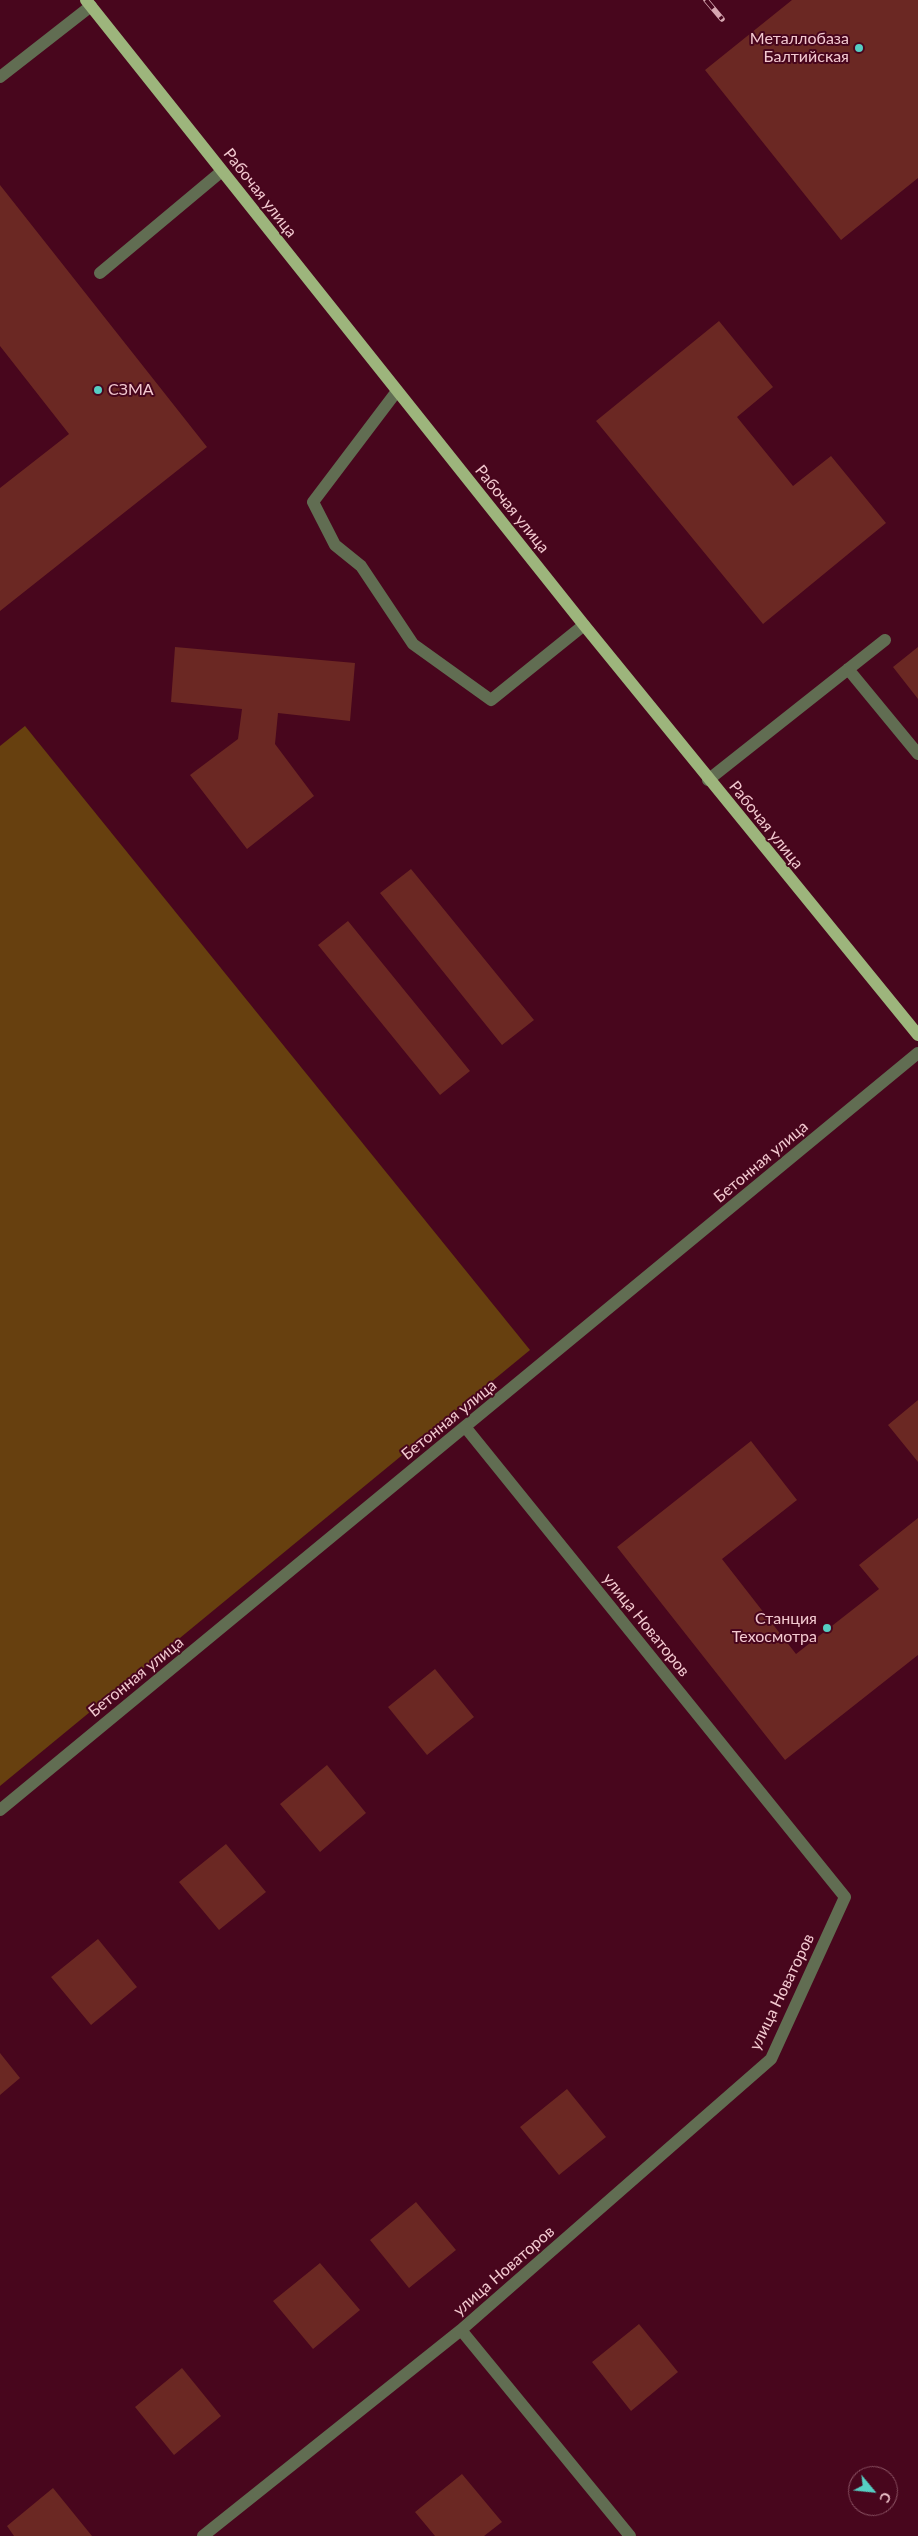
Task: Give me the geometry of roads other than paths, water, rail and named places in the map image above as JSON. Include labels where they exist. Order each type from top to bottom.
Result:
[{"type":"main road","name":"Рабочая улица","points":[[89,3],[708,780],[918,1035]]},
{"type":"street","points":[[0,77],[89,3]]},
{"type":"street","points":[[100,273],[222,170]]},
{"type":"street","points":[[397,391],[313,502],[335,545],[362,566],[413,644],[491,700],[584,625]]},
{"type":"street","points":[[708,780],[885,640]]},
{"type":"street","points":[[848,669],[918,754]]},
{"type":"street","name":"Бетонная улица","points":[[0,1810],[918,1054]]},
{"type":"street","name":"улица Новаторов","points":[[203,2536],[461,2330],[771,2059],[845,1897],[466,1428]]},
{"type":"street","points":[[461,2330],[630,2536]]},
{"type":"railway","points":[[706,0],[722,19]]},
{"type":"place","name":"Металлобаза Балтийская","points":[[859,48]]},
{"type":"place","name":"СЗМА","points":[[98,390]]},
{"type":"place","name":"Станция Техосмотра","points":[[827,1628]]}]
